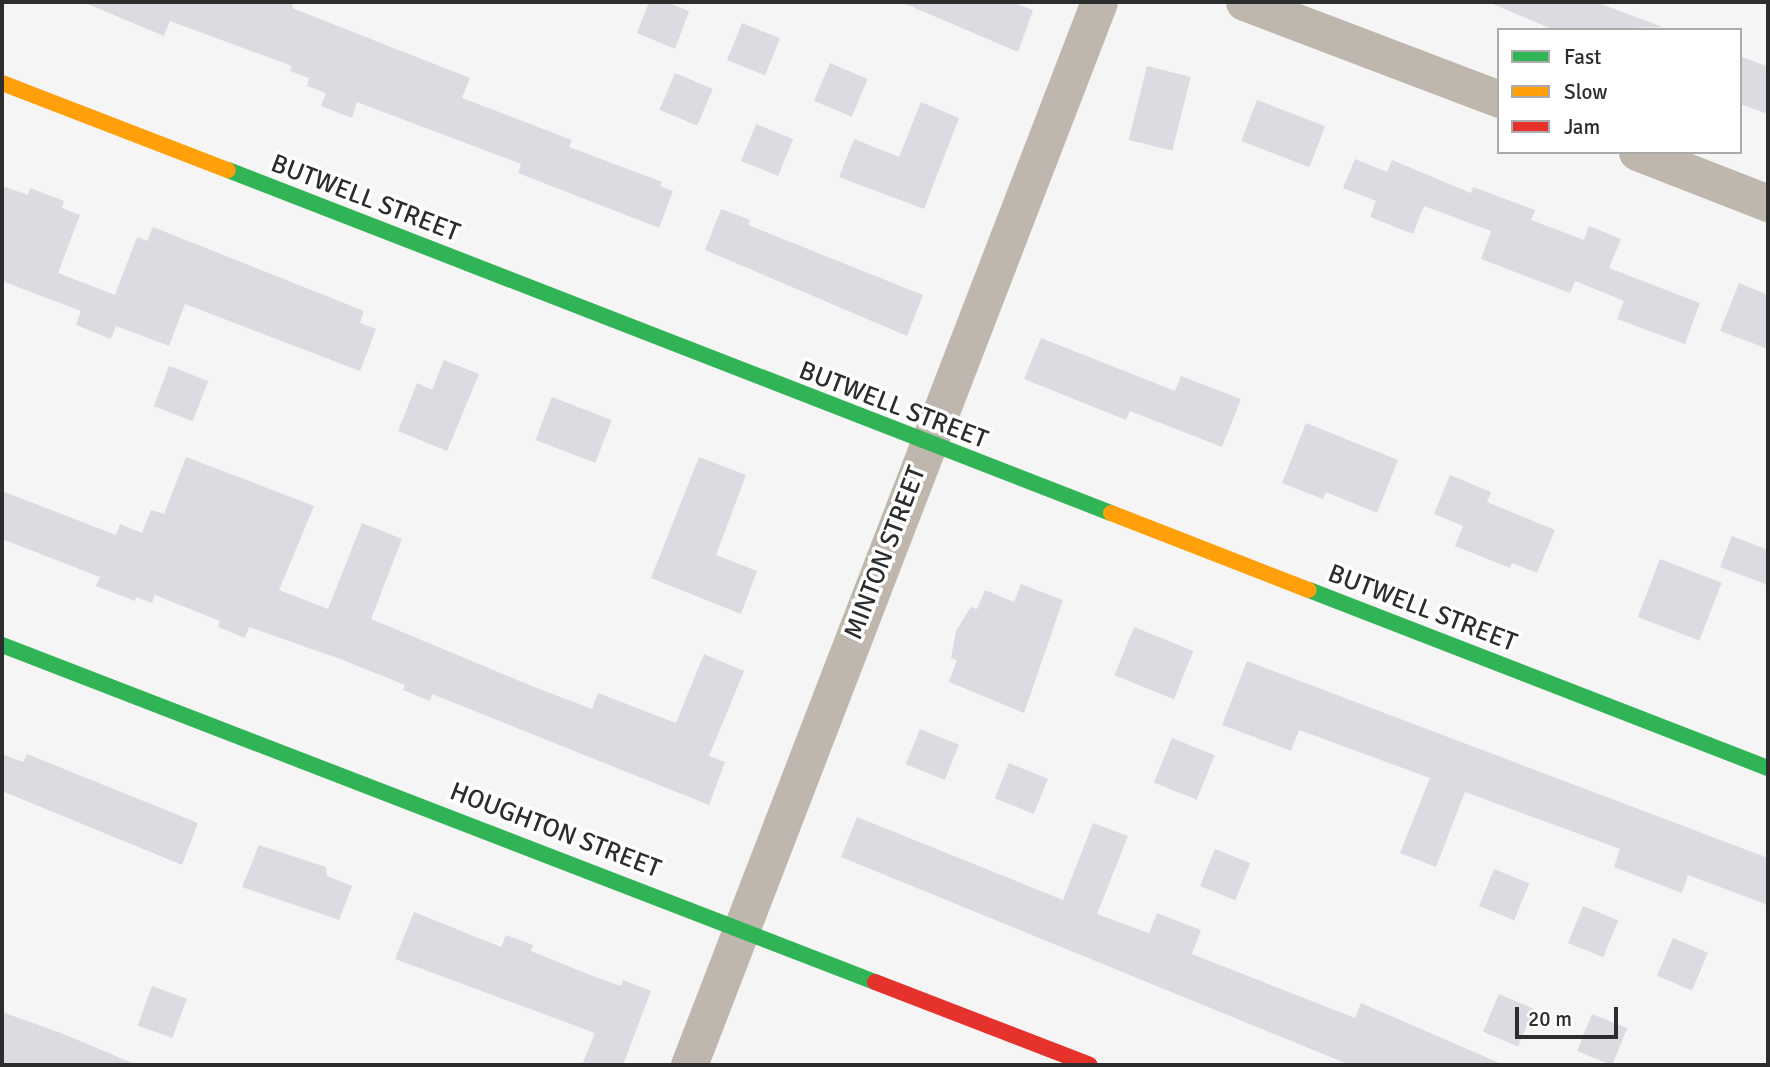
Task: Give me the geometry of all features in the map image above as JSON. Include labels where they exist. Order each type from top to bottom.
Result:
[{"type":"street","name":"MINTON STREET","points":[[689,1065],[1099,2]]},
{"type":"street","points":[[1244,2],[1497,98]]},
{"type":"street","name":"BUTWELL STREET","points":[[2,83],[927,446],[1768,768]]},
{"type":"street","points":[[1642,154],[1768,202]]},
{"type":"street","name":"HOUGHTON STREET","points":[[2,645],[741,928],[1090,1065]]},
{"type":"building","points":[[83,2],[294,2],[292,8],[470,78],[462,98],[572,140],[569,147],[662,182],[660,186],[673,191],[659,228],[518,173],[521,164],[357,102],[352,118],[321,106],[326,93],[307,86],[309,78],[290,71],[292,66],[170,21],[164,36]]},
{"type":"building","points":[[649,2],[666,2],[689,11],[675,49],[637,33]]},
{"type":"building","points":[[901,2],[1011,2],[1033,10],[1018,52]]},
{"type":"building","points":[[1488,2],[1595,2],[1663,27],[1627,28],[1549,28]]},
{"type":"building","points":[[742,23],[780,38],[765,75],[727,60]]},
{"type":"building","points":[[1742,57],[1768,67],[1768,114],[1742,105]]},
{"type":"building","points":[[830,63],[868,79],[852,117],[814,101]]},
{"type":"building","points":[[1147,66],[1191,77],[1172,151],[1129,140]]},
{"type":"building","points":[[675,73],[713,89],[697,126],[659,110]]},
{"type":"building","points":[[1257,100],[1325,126],[1309,167],[1241,141]]},
{"type":"building","points":[[921,102],[959,118],[924,209],[839,177],[854,139],[899,157]]},
{"type":"building","points":[[756,124],[793,139],[778,176],[741,161]]},
{"type":"building","points":[[1355,159],[1387,172],[1392,160],[1471,193],[1473,187],[1535,210],[1531,220],[1584,240],[1589,226],[1621,239],[1609,268],[1700,303],[1685,344],[1617,319],[1624,301],[1575,281],[1570,293],[1481,259],[1491,231],[1424,206],[1413,234],[1370,217],[1376,201],[1343,188]]},
{"type":"building","points":[[2,186],[28,195],[30,188],[64,201],[62,208],[80,215],[58,273],[115,295],[137,237],[147,241],[153,227],[364,311],[360,323],[376,329],[360,371],[185,304],[169,346],[116,326],[111,339],[76,325],[81,311],[2,281]]},
{"type":"building","points":[[721,209],[750,220],[748,225],[923,295],[907,336],[705,250]]},
{"type":"building","points":[[1739,283],[1768,295],[1768,349],[1720,331]]},
{"type":"building","points":[[1041,338],[1175,391],[1181,376],[1241,399],[1222,447],[1130,411],[1126,420],[1024,379]]},
{"type":"building","points":[[444,360],[479,374],[447,451],[398,431],[417,383],[432,390]]},
{"type":"building","points":[[169,366],[208,381],[193,421],[154,406]]},
{"type":"building","points":[[552,397],[612,420],[595,463],[536,440]]},
{"type":"building","points":[[1306,423],[1398,460],[1377,513],[1326,492],[1323,499],[1282,483]]},
{"type":"building","points":[[186,457],[314,506],[279,590],[328,609],[362,523],[402,539],[371,619],[534,687],[592,709],[598,693],[676,723],[704,654],[744,671],[709,756],[725,762],[709,805],[432,694],[430,701],[403,690],[405,685],[340,659],[249,627],[245,638],[218,627],[220,621],[155,595],[152,603],[136,597],[135,601],[96,586],[100,577],[2,539],[2,491],[116,535],[120,524],[142,533],[151,510],[164,514]]},
{"type":"building","points":[[699,457],[746,475],[716,555],[757,571],[741,614],[651,578]]},
{"type":"building","points":[[1450,475],[1491,492],[1487,502],[1555,530],[1537,573],[1512,563],[1510,568],[1455,546],[1463,526],[1434,514]]},
{"type":"building","points":[[1732,536],[1768,550],[1768,585],[1720,567]]},
{"type":"building","points":[[1660,559],[1722,583],[1699,641],[1638,617]]},
{"type":"building","points":[[1021,584],[1063,600],[1024,713],[949,682],[957,660],[951,658],[956,631],[971,607],[977,609],[985,590],[1014,602]]},
{"type":"building","points":[[1134,627],[1193,651],[1174,699],[1115,675]]},
{"type":"building","points":[[1247,661],[1768,858],[1768,905],[1688,875],[1682,893],[1614,867],[1620,849],[1465,792],[1436,867],[1400,853],[1430,778],[1299,730],[1291,751],[1222,725]]},
{"type":"building","points":[[920,729],[959,745],[945,780],[906,764]]},
{"type":"building","points":[[1172,738],[1215,755],[1197,800],[1154,783]]},
{"type":"building","points":[[2,754],[23,762],[27,754],[198,823],[182,865],[2,791]]},
{"type":"building","points":[[1009,763],[1048,779],[1034,814],[995,798]]},
{"type":"building","points":[[857,817],[1063,900],[1093,823],[1128,836],[1097,914],[1149,933],[1157,913],[1201,930],[1192,954],[1355,1018],[1361,1003],[1504,1065],[1350,1065],[841,857]]},
{"type":"building","points":[[259,845],[326,867],[327,876],[352,886],[339,920],[242,887]]},
{"type":"building","points":[[1215,849],[1250,863],[1235,900],[1200,886]]},
{"type":"building","points":[[1494,869],[1529,883],[1514,920],[1479,906]]},
{"type":"building","points":[[1583,906],[1618,920],[1603,957],[1568,943]]},
{"type":"building","points":[[414,912],[501,947],[506,935],[533,945],[531,951],[590,975],[621,986],[623,980],[651,991],[623,1065],[582,1065],[595,1033],[395,959]]},
{"type":"building","points":[[1673,938],[1708,953],[1692,991],[1657,976]]},
{"type":"building","points":[[152,986],[187,999],[172,1038],[138,1025]]},
{"type":"building","points":[[1499,994],[1534,1009],[1518,1047],[1483,1032]]},
{"type":"building","points":[[2,1012],[61,1033],[137,1065],[2,1065]]},
{"type":"building","points":[[1592,1014],[1627,1028],[1612,1065],[1577,1051]]},
{"type":"traffic: fast","points":[[228,170],[1111,513]]},
{"type":"traffic: fast","points":[[1309,590],[1768,768]]},
{"type":"traffic: fast","points":[[2,645],[875,982]]},
{"type":"traffic: slow","points":[[2,83],[228,170]]},
{"type":"traffic: slow","points":[[1111,513],[1309,590]]},
{"type":"traffic: jam","points":[[875,982],[1090,1065]]}]
